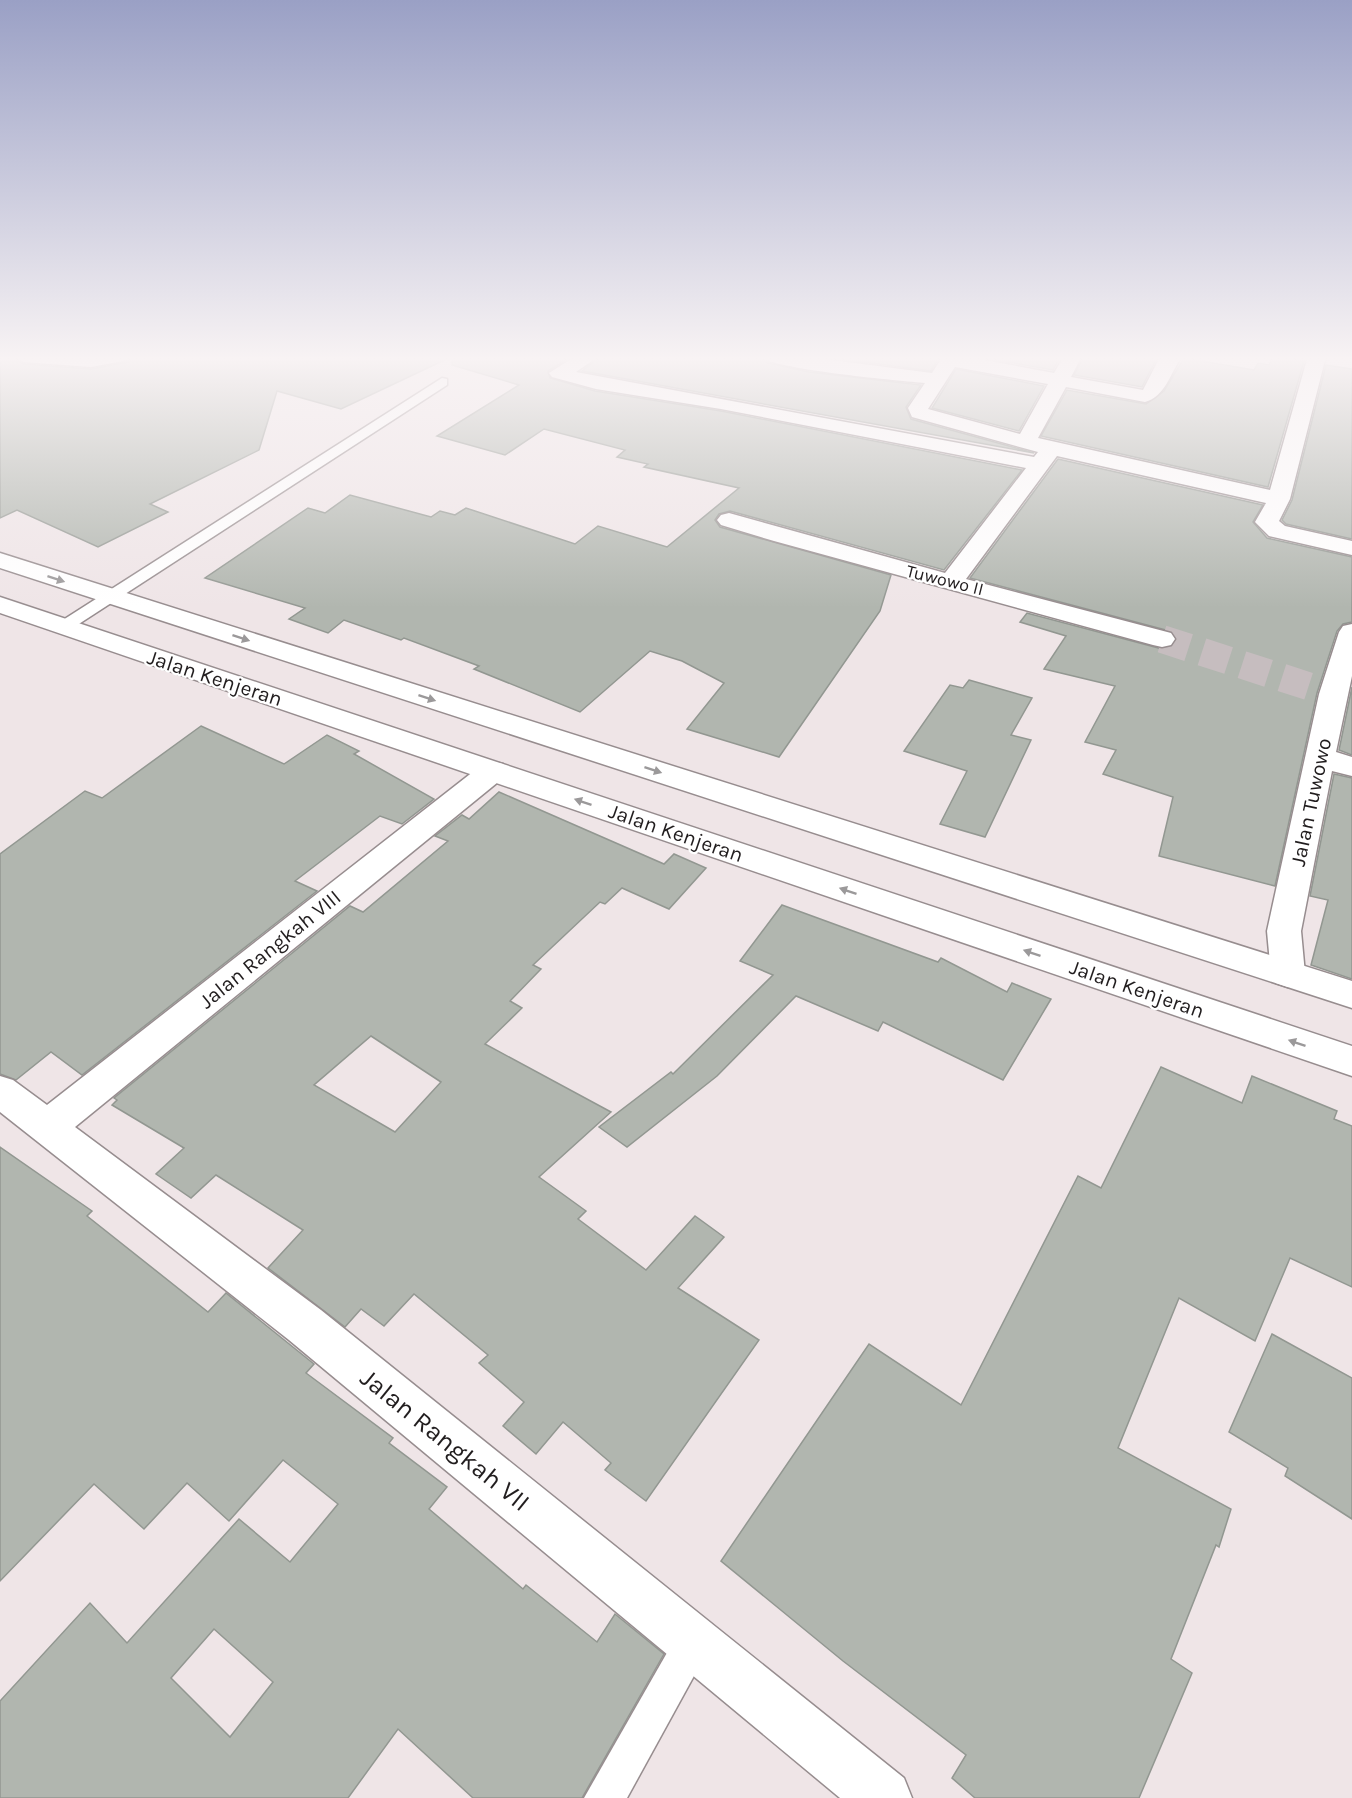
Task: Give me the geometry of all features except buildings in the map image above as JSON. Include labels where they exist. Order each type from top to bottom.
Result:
[{"type":"main road","points":[[952,440],[1125,466],[1279,499]]},
{"type":"main road","points":[[1027,440],[1046,455]]},
{"type":"main road","points":[[1295,440],[1279,499],[1267,522],[1270,528],[1352,548]]},
{"type":"main road","points":[[952,581],[1046,455]]},
{"type":"main road","name":"Tuwowo II","points":[[729,520],[863,561],[952,581],[1162,639]]},
{"type":"main road","points":[[0,560],[1352,995]]},
{"type":"main road","name":"Jalan Kenjeran","points":[[0,605],[1352,1061]]},
{"type":"main road","name":"Jalan Tuwowo","points":[[1288,974],[1284,931],[1320,758],[1322,691],[1349,648]]},
{"type":"main road","points":[[1320,758],[1352,767]]},
{"type":"main road","name":"Jalan Rangkah VIII","points":[[47,1127],[493,771]]},
{"type":"main road","name":"Jalan Rangkah VII","points":[[0,1091],[305,1325],[884,1798]]},
{"type":"lane","points":[[61,627],[351,440]]},
{"type":"lane","points":[[604,1798],[693,1643]]},
{"type":"tunnel","points":[[1162,639],[1311,687]]}]
